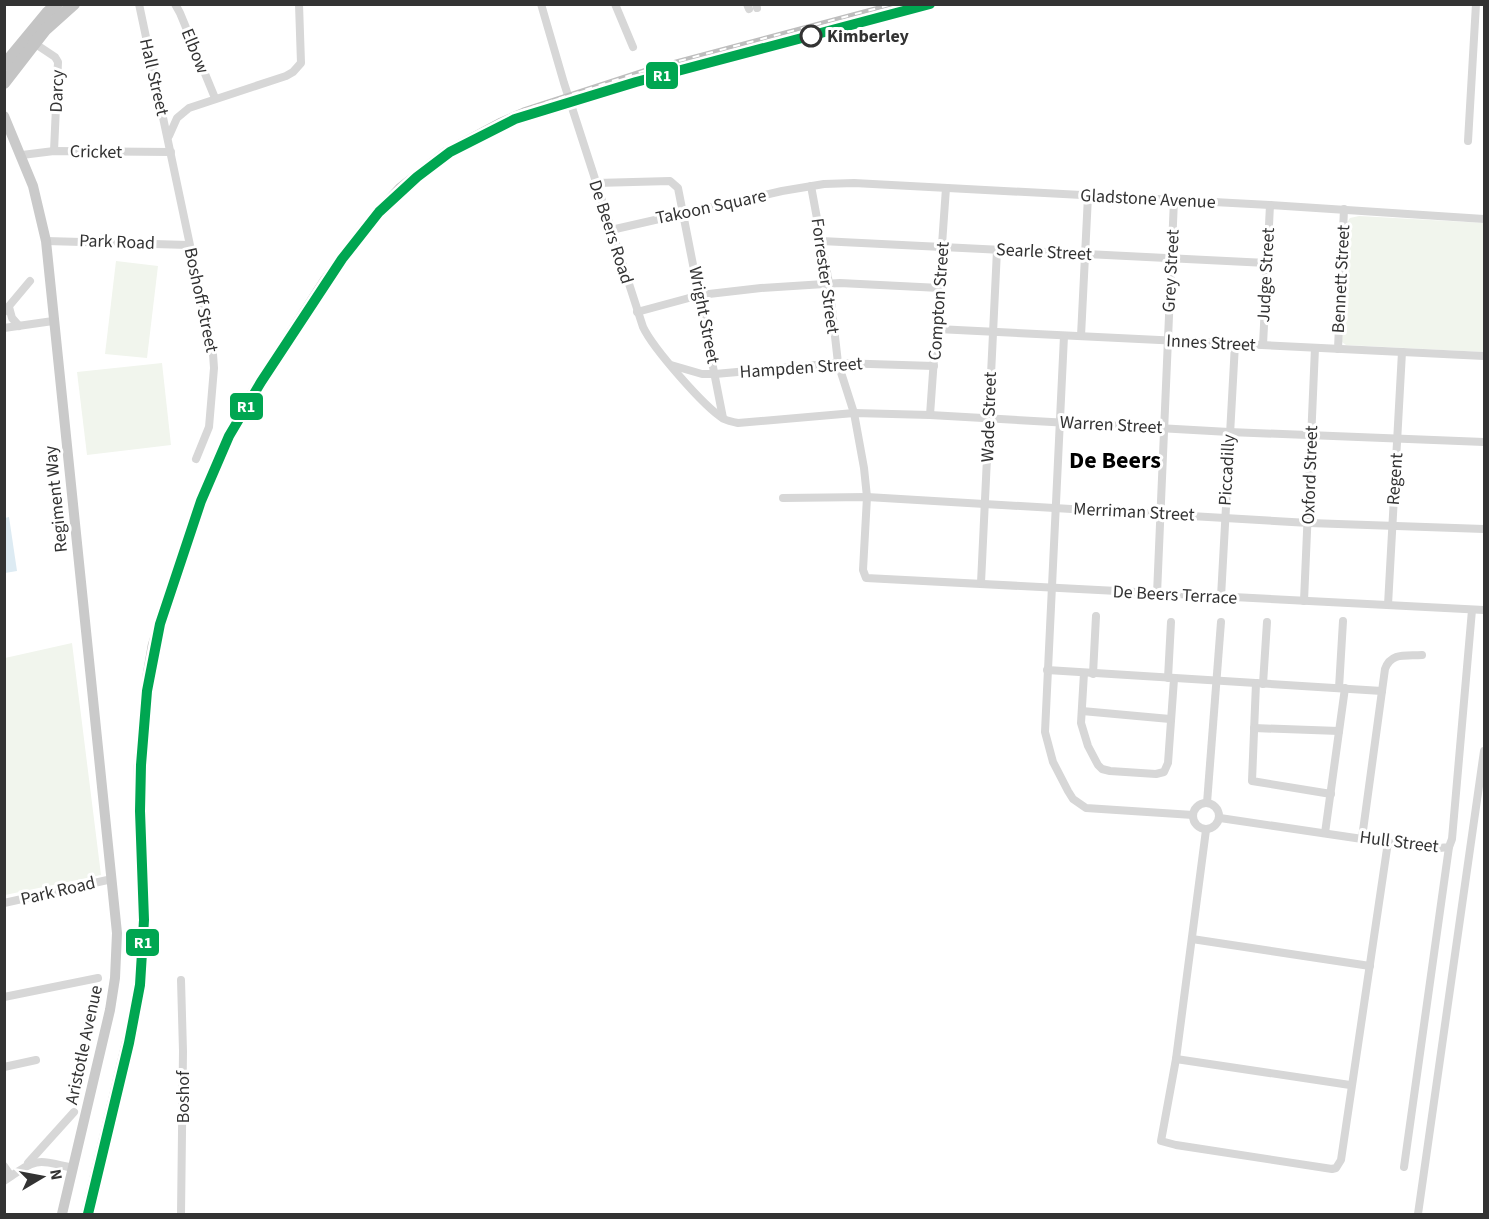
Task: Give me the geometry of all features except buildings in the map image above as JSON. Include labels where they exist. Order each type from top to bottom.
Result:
[{"type":"highway","points":[[4,83],[49,26],[74,4]]},
{"type":"highway","points":[[4,65],[51,7]]},
{"type":"main road","name":"Regiment Way","points":[[5,119],[22,155],[36,196],[46,241],[112,879]]},
{"type":"main road","name":"Aristotle Avenue","points":[[62,1215],[115,978],[117,933],[112,879]]},
{"type":"street","name":"Hall Street","points":[[139,4],[169,140]]},
{"type":"street","name":"Elbow","points":[[175,4],[215,98]]},
{"type":"street","points":[[169,140],[174,121],[181,112],[215,98],[286,76],[297,69],[301,63],[299,4]]},
{"type":"street","name":"De Beers Road","points":[[542,4],[564,82],[637,312],[648,337],[670,364],[723,418],[738,423]]},
{"type":"street","points":[[615,4],[633,47]]},
{"type":"street","points":[[1468,141],[1476,4]]},
{"type":"street","name":"Darcy","points":[[34,44],[55,57],[58,62],[54,151]]},
{"type":"street","name":"Boshoff Street","points":[[169,140],[213,354],[209,427],[196,459]]},
{"type":"street","name":"Cricket","points":[[22,155],[54,151],[171,152]]},
{"type":"street","name":"Wright Street","points":[[596,183],[670,182],[678,188],[723,418]]},
{"type":"street","name":"Gladstone Avenue","points":[[811,186],[854,183],[1485,219]]},
{"type":"street","name":"Takoon Square","points":[[611,230],[684,212],[811,186]]},
{"type":"street","name":"Forrester Street","points":[[811,186],[829,283],[838,363],[854,413],[861,449],[867,497],[863,570],[866,578]]},
{"type":"street","name":"Compton Street","points":[[930,415],[946,188]]},
{"type":"street","points":[[1081,336],[1088,196]]},
{"type":"street","name":"Grey Street","points":[[1157,594],[1174,200]]},
{"type":"street","name":"Judge Street","points":[[1263,345],[1270,205]]},
{"type":"street","name":"Bennett Street","points":[[1338,349],[1344,210]]},
{"type":"street","name":"Park Road","points":[[46,241],[189,245]]},
{"type":"street","name":"Searle Street","points":[[821,241],[1267,263]]},
{"type":"street","name":"Wade Street","points":[[981,584],[997,250]]},
{"type":"street","points":[[19,326],[7,310],[30,281]]},
{"type":"street","points":[[637,312],[700,296],[829,283],[940,288]]},
{"type":"street","points":[[4,328],[53,321]]},
{"type":"street","name":"Innes Street","points":[[937,329],[1485,356]]},
{"type":"street","points":[[1064,336],[1047,670],[1046,739],[1053,762],[1073,799],[1086,808],[1193,815]]},
{"type":"street","name":"Piccadilly","points":[[1221,597],[1234,344]]},
{"type":"street","name":"Oxford Street","points":[[1304,601],[1316,348]]},
{"type":"street","name":"Regent","points":[[1389,605],[1402,352]]},
{"type":"street","name":"Hampden Street","points":[[670,364],[702,374],[838,363],[934,366]]},
{"type":"street","name":"Warren Street","points":[[738,423],[854,413],[930,415],[1228,432],[1485,442]]},
{"type":"street","name":"Merriman Street","points":[[783,498],[867,497],[1309,523],[1485,530]]},
{"type":"street","name":"De Beers Terrace","points":[[866,578],[1485,610]]},
{"type":"street","name":"Hull Street","points":[[1220,818],[1430,849],[1449,847],[1452,839],[1472,610]]},
{"type":"street","points":[[1093,674],[1096,616]]},
{"type":"street","points":[[1325,833],[1339,731],[1344,621]]},
{"type":"street","points":[[1084,673],[1082,730],[1090,753],[1102,769],[1156,774],[1164,772],[1168,764],[1171,622]]},
{"type":"street","points":[[1207,803],[1221,622]]},
{"type":"street","points":[[1268,622],[1254,728],[1251,777],[1254,782],[1331,794]]},
{"type":"street","points":[[1362,838],[1385,669],[1390,659],[1422,655]]},
{"type":"street","points":[[1047,670],[1382,691]]},
{"type":"street","points":[[1082,711],[1170,719]]},
{"type":"street","points":[[1254,728],[1339,731]]},
{"type":"street","points":[[1418,1215],[1485,752]]},
{"type":"street","points":[[1207,803],[1215,806],[1220,818],[1216,826],[1206,830],[1197,826],[1193,815],[1199,805],[1207,803]]},
{"type":"street","points":[[1206,830],[1176,1059],[1161,1141],[1326,1168],[1336,1168],[1341,1160],[1350,1085],[1388,842]]},
{"type":"street","points":[[1404,1167],[1449,847]]},
{"type":"street","name":"Park Road","points":[[4,903],[112,879]]},
{"type":"street","points":[[1192,939],[1370,966]]},
{"type":"street","points":[[4,997],[99,978]]},
{"type":"street","name":"Boshof","points":[[181,980],[183,1051],[181,1215]]},
{"type":"street","points":[[1176,1059],[1350,1085]]},
{"type":"street","points":[[4,1067],[36,1060]]},
{"type":"street","points":[[25,1167],[74,1112]]},
{"type":"street","points":[[4,1166],[8,1179],[38,1161],[73,1168]]},
{"type":"shaded area","points":[[1359,216],[1484,223],[1484,352],[1346,345],[1342,342],[1346,224],[1350,218]]},
{"type":"shaded area","points":[[116,261],[158,266],[147,358],[105,354]]},
{"type":"shaded area","points":[[162,363],[171,445],[87,455],[77,372]]},
{"type":"shaded area","points":[[9,517],[17,571],[5,573],[5,518]]},
{"type":"shaded area","points":[[72,643],[101,875],[5,895],[5,658]]},
{"type":"railway","points":[[83,1214],[130,1017],[137,974],[140,917],[136,766],[150,645],[195,506],[214,458],[241,405],[323,278],[363,224],[398,186],[444,150],[500,120],[523,110],[649,69],[893,4]]},
{"type":"transit line","name":"R1","points":[[88,1214],[129,1043],[140,985],[144,920],[140,811],[141,765],[147,691],[160,624],[201,501],[229,436],[261,382],[342,259],[379,212],[417,177],[450,152],[515,119],[636,82],[930,4]]},
{"type":"place","name":"Kimberley","points":[[811,36]]},
{"type":"district","name":"De Beers","points":[[1115,460]]}]
